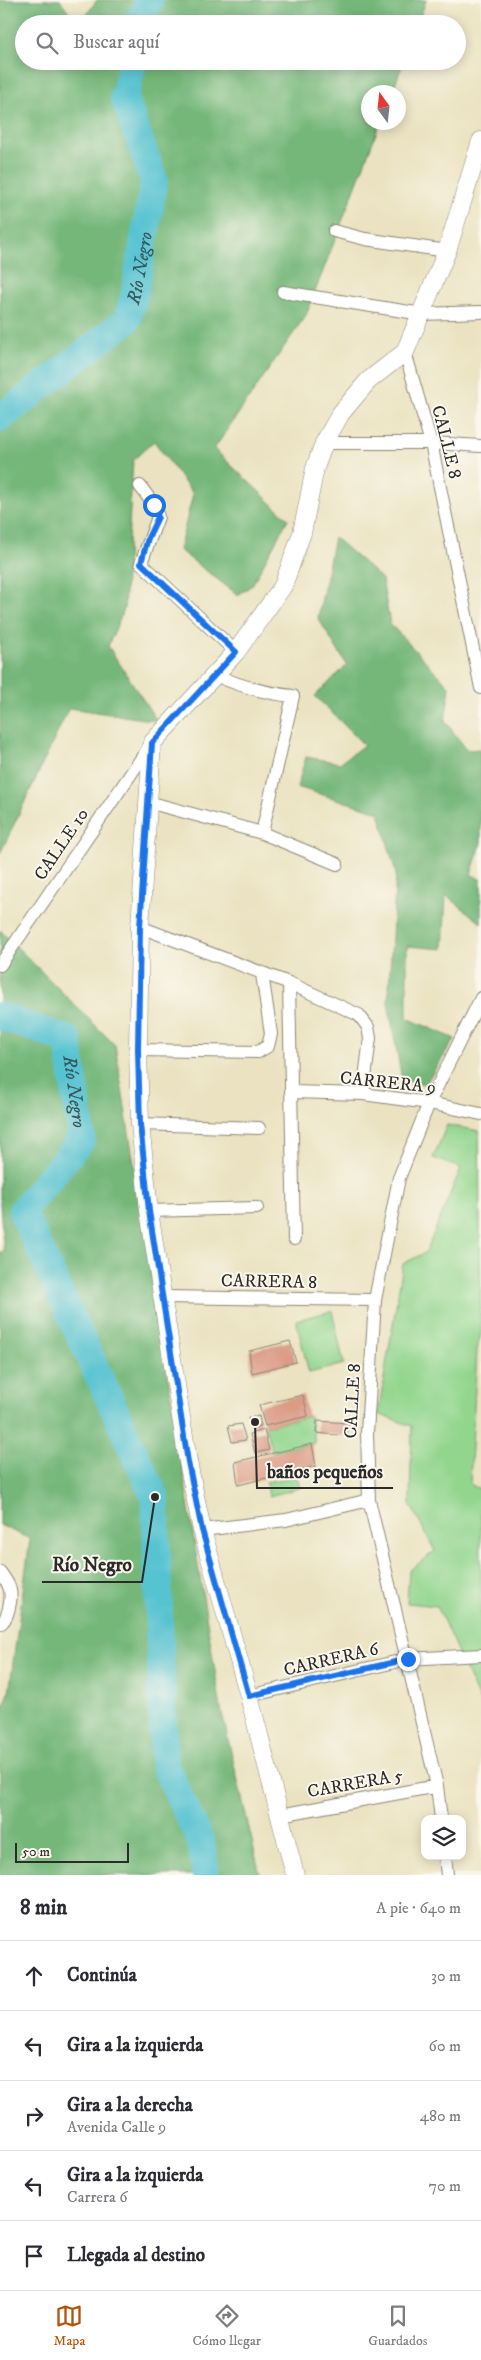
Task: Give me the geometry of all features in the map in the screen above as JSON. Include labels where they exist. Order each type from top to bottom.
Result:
[{"type":"street","points":[[295,1875],[249,1696],[202,1530],[188,1462],[149,1211],[140,1124],[138,1050],[140,927],[152,743],[213,674],[236,652],[282,586],[302,533],[315,468],[324,443],[341,413],[368,381],[405,352],[447,250],[480,147]]},
{"type":"street","points":[[334,231],[364,239],[447,250]]},
{"type":"street","points":[[283,292],[422,314],[481,312]]},
{"type":"street","name":"CALLE 8","points":[[405,352],[431,443],[481,688]]},
{"type":"street","points":[[324,443],[431,443],[481,446]]},
{"type":"street","points":[[140,486],[154,505],[158,517],[148,538],[141,563],[236,652]]},
{"type":"street","points":[[213,674],[238,686],[265,693],[293,696],[262,832]]},
{"type":"street","name":"CALLE 10","points":[[0,965],[152,743]]},
{"type":"street","points":[[148,802],[262,832],[337,864]]},
{"type":"street","points":[[140,927],[289,983],[360,1015],[368,1027],[370,1038],[363,1094]]},
{"type":"street","points":[[138,1050],[258,1052],[268,1046],[271,1034],[262,974]]},
{"type":"street","points":[[289,983],[294,1239]]},
{"type":"street","name":"CALLE 8","points":[[441,1815],[437,1786],[369,1500],[366,1433],[375,1300],[399,1178],[429,1103],[479,1004]]},
{"type":"street","name":"CARRERA 9","points":[[291,1092],[363,1094],[429,1103],[481,1114]]},
{"type":"street","points":[[140,1124],[259,1128]]},
{"type":"street","points":[[149,1211],[257,1208]]},
{"type":"street","name":"CARRERA 8","points":[[162,1297],[375,1300]]},
{"type":"street","points":[[202,1530],[286,1520],[369,1500]]},
{"type":"street","points":[[0,1572],[10,1590],[8,1614],[6,1620],[0,1624]]},
{"type":"street","name":"CARRERA 6","points":[[249,1696],[408,1659],[481,1656]]},
{"type":"street","name":"CARRERA 5","points":[[280,1815],[437,1786]]},
{"type":"street","points":[[445,1860],[447,1875]]},
{"type":"green space","points":[[0,0],[60,0],[71,15],[15,15],[15,70],[401,70],[395,85],[361,85],[361,130],[377,130],[306,315],[214,449],[288,519],[252,585],[238,595],[179,550],[193,494],[154,441],[133,460],[124,609],[108,646],[157,721],[69,708],[0,854]]},
{"type":"green space","points":[[97,0],[426,0],[421,15],[86,15]]},
{"type":"green space","points":[[334,537],[382,579],[390,624],[450,687],[445,721],[467,750],[481,749],[481,844],[471,874],[481,880],[481,923],[446,895],[443,949],[407,946],[407,1018],[455,1039],[425,1084],[402,1080],[388,1002],[396,873],[379,812],[297,787],[306,757],[340,763],[364,745],[315,696],[347,665],[318,618]]},
{"type":"green space","points":[[0,930],[115,1045],[221,1709],[260,1875],[0,1875],[0,1719],[9,1692],[30,1539],[0,1525],[0,1252],[4,1252],[0,1204]]},
{"type":"green space","points":[[447,1125],[479,1131],[481,1334],[477,1349],[470,1484],[481,1490],[481,1704],[437,1606],[407,1603],[409,1571],[435,1551],[410,1504],[412,1426],[378,1414],[403,1264],[426,1252],[461,1168],[433,1158]]},
{"type":"green space","points":[[332,1311],[344,1364],[309,1373],[296,1320]]},
{"type":"green space","points":[[310,1416],[315,1443],[272,1452],[265,1426]]},
{"type":"green space","points":[[297,1476],[300,1488],[269,1496],[266,1482]]},
{"type":"building","points":[[290,1341],[296,1362],[252,1373],[249,1351]]},
{"type":"building","points":[[303,1395],[308,1416],[265,1426],[259,1405]]},
{"type":"building","points":[[259,1416],[261,1426],[252,1428],[248,1418]]},
{"type":"building","points":[[317,1421],[349,1423],[347,1436],[316,1433]]},
{"type":"building","points":[[241,1424],[246,1440],[232,1442],[228,1426]]},
{"type":"building","points":[[264,1430],[269,1450],[255,1453],[250,1434]]},
{"type":"building","points":[[312,1444],[316,1466],[238,1485],[235,1462]]},
{"type":"waterway","name":"Río Negro","points":[[142,15],[150,0]]},
{"type":"waterway","name":"Río Negro","points":[[0,418],[127,320],[135,292],[154,181],[124,97],[131,70]]},
{"type":"waterway","name":"Río Negro","points":[[0,1016],[68,1040],[82,1139],[22,1211],[155,1497],[164,1764],[201,1842],[206,1875]]},
{"type":"place","name":"baños pequeños","points":[[255,1422]]},
{"type":"place","name":"Río Negro","points":[[155,1497]]},
{"type":"route","points":[[154,505],[158,517],[148,538],[141,563],[144,568],[236,652],[213,674],[152,743],[140,927],[138,1050],[140,1124],[149,1211],[188,1462],[202,1530],[249,1696],[408,1659]]}]
